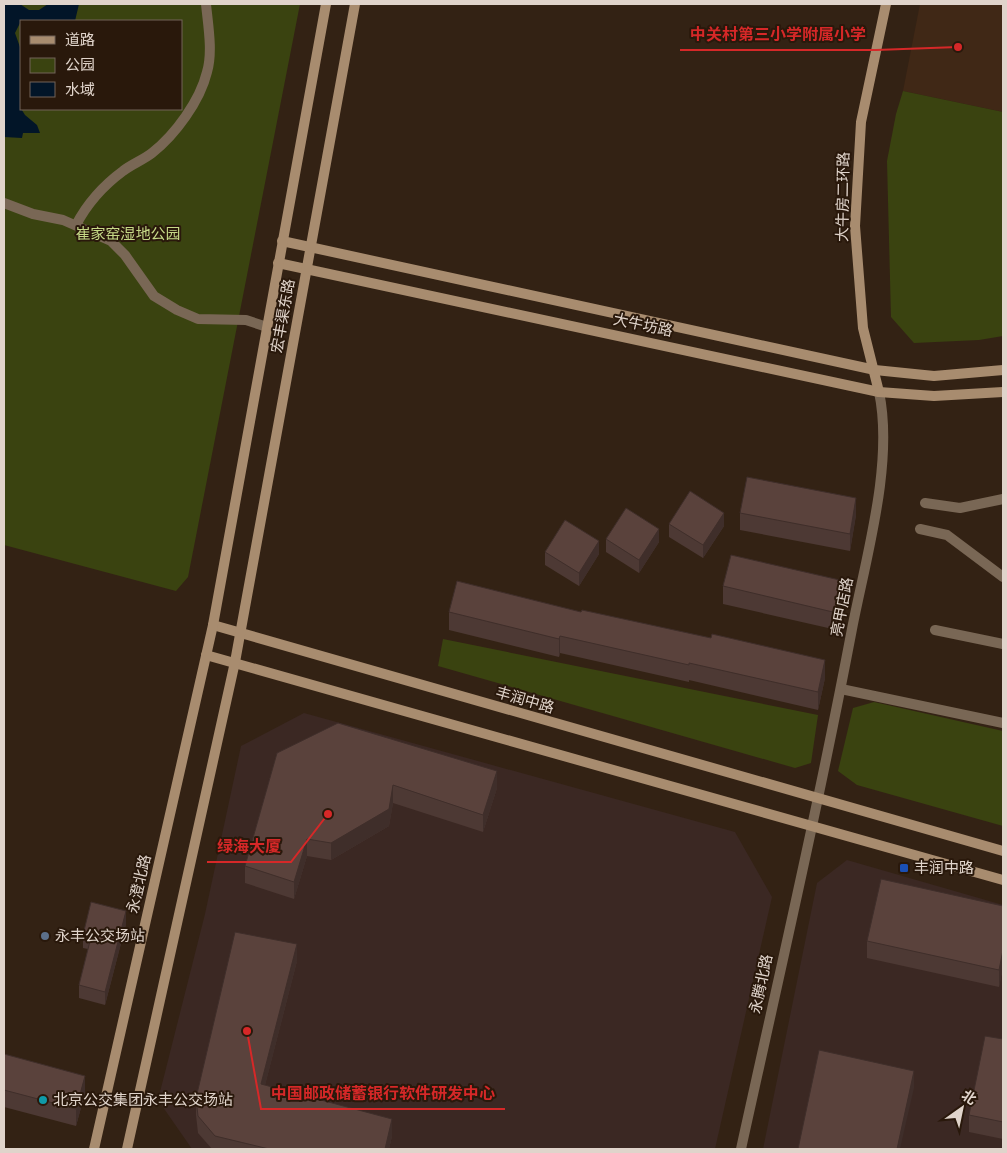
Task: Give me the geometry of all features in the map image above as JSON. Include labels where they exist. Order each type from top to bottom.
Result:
[{"type":"street","points":[[76,225],[84,210],[102,190],[170,136],[192,107],[208,72],[206,4]]},
{"type":"street","name":"宏丰渠东路","points":[[213,625],[326,4]]},
{"type":"street","name":"宏丰渠东路","points":[[240,634],[356,4]]},
{"type":"street","name":"大牛房二环路","points":[[879,392],[863,328],[855,226],[861,122],[886,4]]},
{"type":"street","points":[[4,203],[33,214],[76,225],[111,241],[125,255],[154,296],[176,310],[198,319],[246,320],[267,327]]},
{"type":"street","name":"大牛坊路","points":[[282,241],[875,370],[934,376],[1003,370]]},
{"type":"street","name":"大牛坊路","points":[[278,263],[879,392],[934,396],[1003,392]]},
{"type":"street","name":"亮甲店路","points":[[811,826],[841,689],[877,505],[884,444],[883,408],[879,392]]},
{"type":"street","points":[[925,503],[960,508],[1003,499]]},
{"type":"street","points":[[920,529],[947,536],[1003,577]]},
{"type":"street","name":"丰润中路","points":[[213,625],[1003,851]]},
{"type":"street","name":"永澄北路","points":[[94,1149],[213,625]]},
{"type":"street","points":[[935,630],[1003,644]]},
{"type":"street","points":[[127,1149],[240,634]]},
{"type":"street","points":[[206,655],[1003,880]]},
{"type":"street","points":[[841,689],[1003,723]]},
{"type":"street","name":"永腾北路","points":[[741,1149],[811,826]]},
{"type":"shaded area","points":[[920,4],[1003,4],[1003,112],[903,91]]},
{"type":"shaded area","points":[[304,713],[735,832],[772,897],[715,1149],[192,1149],[158,1100],[205,914],[241,746]]},
{"type":"shaded area","points":[[847,860],[1003,905],[1003,1149],[763,1149],[817,883]]},
{"type":"green space","name":"崔家窑湿地公园","points":[[4,4],[300,4],[188,577],[176,591],[4,545]]},
{"type":"green space","points":[[903,91],[1003,112],[1003,336],[979,340],[914,343],[891,317],[887,161],[896,114]]},
{"type":"green space","points":[[443,639],[818,715],[811,763],[795,768],[438,666]]},
{"type":"green space","points":[[874,702],[1003,731],[1003,826],[857,785],[838,771],[853,708]]},
{"type":"water","points":[[4,4],[20,4],[29,10],[39,10],[48,4],[79,4],[75,20],[20,20],[15,33],[20,47],[20,110],[37,125],[40,133],[23,133],[22,138],[4,137]]},
{"type":"building","points":[[747,477],[856,498],[850,534],[740,513]]},
{"type":"building","points":[[690,491],[724,513],[703,545],[669,524]]},
{"type":"building","points":[[626,508],[659,529],[639,560],[606,539]]},
{"type":"building","points":[[565,520],[599,541],[579,573],[545,552]]},
{"type":"building","points":[[731,555],[844,581],[837,613],[723,586]]},
{"type":"building","points":[[457,581],[581,612],[582,610],[711,638],[712,634],[825,660],[818,692],[560,636],[559,639],[449,612]]},
{"type":"building","points":[[338,723],[497,771],[483,815],[393,785],[389,809],[331,843],[307,839],[294,882],[245,866],[277,753]]},
{"type":"building","points":[[881,879],[1003,906],[1003,950],[999,970],[867,941]]},
{"type":"building","points":[[91,902],[126,911],[105,992],[79,985],[91,937],[83,935]]},
{"type":"building","points":[[235,932],[297,944],[261,1084],[392,1119],[385,1149],[269,1149],[215,1136],[198,1116],[196,1098]]},
{"type":"building","points":[[985,1036],[1003,1039],[1003,1122],[969,1115]]},
{"type":"building","points":[[819,1050],[914,1071],[897,1149],[798,1149]]},
{"type":"building","points":[[4,1054],[85,1076],[76,1109],[4,1090]]},
{"type":"place","name":"中关村第三小学附属小学","points":[[958,47]]},
{"type":"place","name":"绿海大厦","points":[[328,814]]},
{"type":"place","name":"丰润中路","points":[[904,868]]},
{"type":"place","name":"永丰公交场站","points":[[45,936]]},
{"type":"place","name":"中国邮政储蓄银行软件研发中心","points":[[247,1031]]},
{"type":"place","name":"北京公交集团永丰公交场站","points":[[43,1100]]}]
